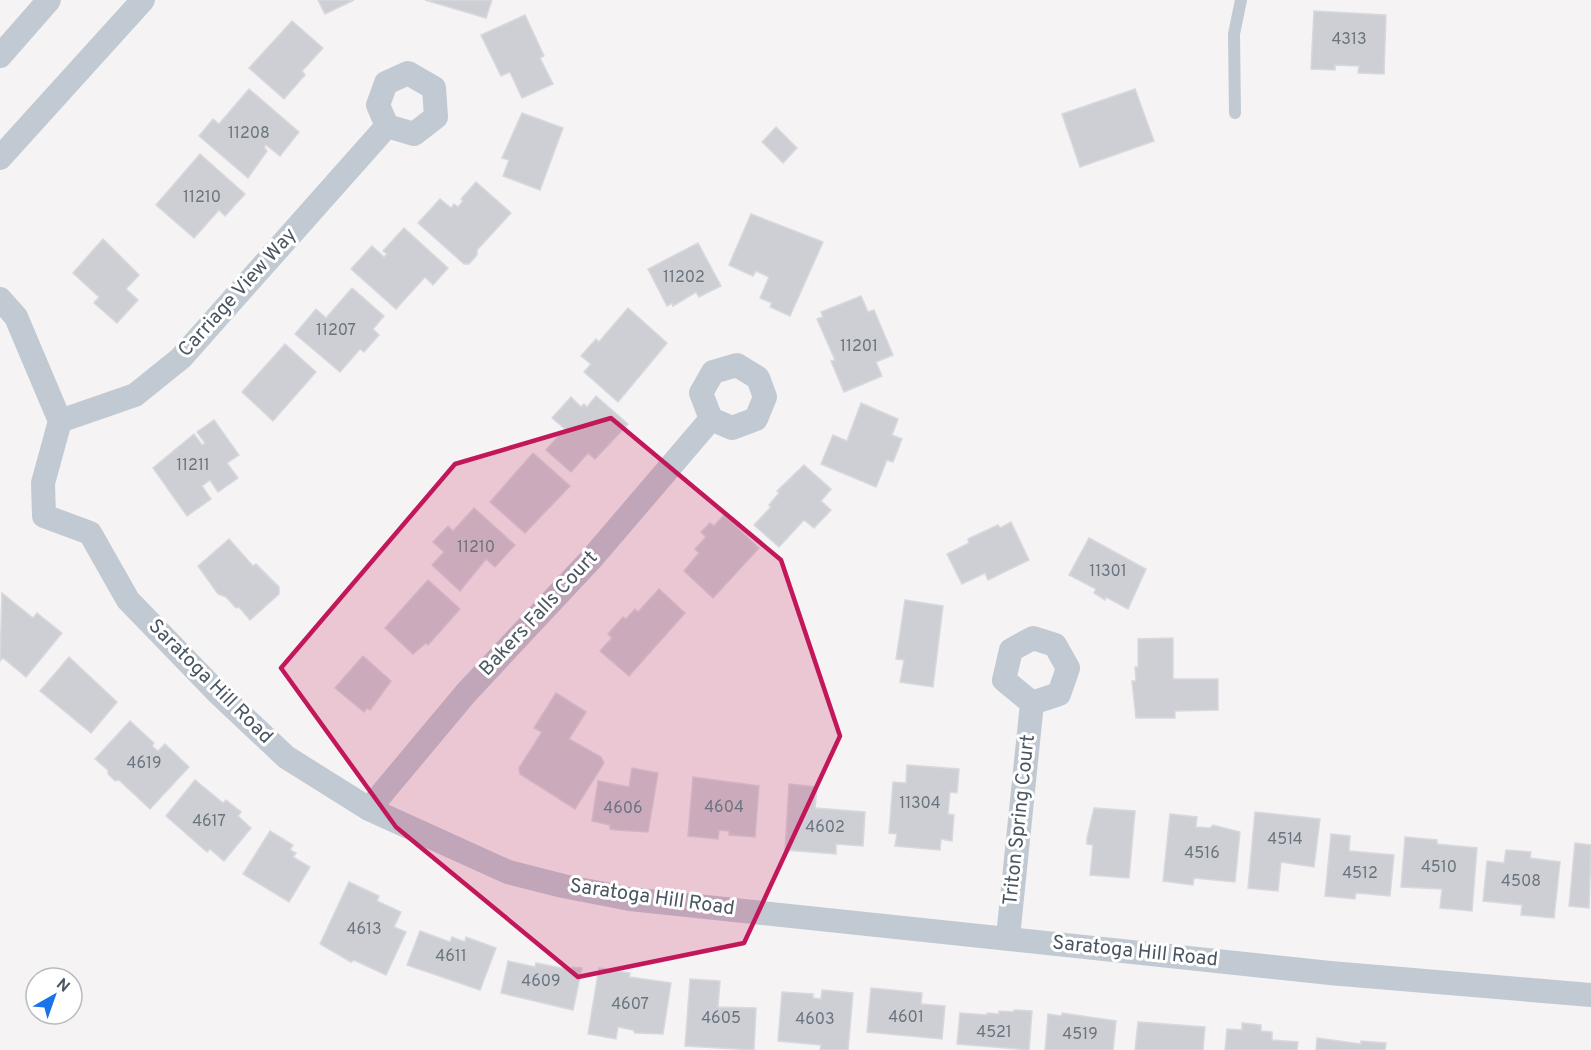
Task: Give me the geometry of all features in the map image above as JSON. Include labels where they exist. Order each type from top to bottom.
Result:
[{"type":"street","points":[[0,56],[49,0]]},
{"type":"street","points":[[0,158],[143,0]]},
{"type":"street","name":"Carriage View Way","points":[[60,421],[135,395],[181,358],[387,126]]},
{"type":"street","points":[[0,299],[16,317],[60,421]]},
{"type":"street","name":"Bakers Falls Court","points":[[369,808],[466,693],[593,557],[711,419]]},
{"type":"street","name":"Saratoga Hill Road","points":[[60,421],[44,483],[44,516],[90,533],[128,600],[217,692],[286,757],[369,808],[508,872],[630,899],[1008,937],[1307,971],[1591,995]]},
{"type":"street","name":"Triton Spring Court","points":[[1008,937],[1032,704]]},
{"type":"lane","points":[[1234,113],[1234,34],[1241,0]]},
{"type":"highlighted area","points":[[611,418],[781,560],[840,736],[744,943],[578,977],[396,827],[281,668],[455,464]]},
{"type":"building","points":[[318,0],[354,0],[325,14]]},
{"type":"building","points":[[425,0],[492,0],[486,18]]},
{"type":"building","points":[[1314,11],[1386,15],[1384,74],[1358,73],[1359,66],[1335,65],[1335,70],[1311,69]]},
{"type":"building","points":[[525,15],[544,56],[540,58],[553,84],[522,98],[510,72],[501,76],[481,35]]},
{"type":"building","points":[[292,21],[323,48],[302,71],[305,75],[284,99],[249,68]]},
{"type":"building","points":[[249,89],[299,132],[280,156],[266,145],[264,147],[267,151],[248,178],[199,136],[213,119],[219,124]]},
{"type":"building","points":[[1135,89],[1154,141],[1080,167],[1062,114]]},
{"type":"building","points":[[522,113],[563,128],[540,190],[503,176],[509,160],[502,158]]},
{"type":"building","points":[[776,127],[797,148],[783,163],[762,142]]},
{"type":"building","points":[[200,154],[245,194],[225,216],[219,210],[194,238],[156,205]]},
{"type":"building","points":[[476,182],[511,213],[477,250],[477,255],[469,264],[464,264],[418,223],[440,199],[451,208],[454,204],[458,207],[463,201],[461,199]]},
{"type":"building","points":[[751,214],[823,242],[790,316],[770,307],[772,303],[760,298],[769,277],[756,271],[753,276],[729,265]]},
{"type":"building","points":[[404,228],[448,268],[433,285],[425,277],[396,309],[351,269],[372,246],[384,257],[387,254],[383,251]]},
{"type":"building","points":[[103,239],[139,275],[126,289],[138,300],[117,323],[94,303],[99,297],[73,273]]},
{"type":"building","points":[[698,243],[721,286],[699,297],[696,292],[673,306],[672,303],[667,306],[648,269]]},
{"type":"building","points":[[352,288],[384,316],[373,329],[379,335],[364,352],[360,349],[340,372],[295,334],[316,309],[326,318]]},
{"type":"building","points":[[861,296],[868,312],[874,310],[893,355],[876,362],[882,376],[844,392],[831,361],[835,360],[817,319],[823,317],[821,312]]},
{"type":"building","points":[[628,308],[667,343],[618,402],[584,372],[591,364],[581,356],[596,339],[599,342]]},
{"type":"building","points":[[285,344],[316,372],[273,421],[242,392]]},
{"type":"building","points":[[596,396],[628,424],[595,459],[588,453],[571,472],[546,450],[565,429],[552,418],[571,397],[581,407],[584,404],[587,407]]},
{"type":"building","points":[[861,403],[898,419],[892,435],[902,439],[893,462],[887,460],[876,487],[821,464],[833,435],[847,441]]},
{"type":"building","points":[[214,420],[239,455],[227,463],[238,478],[218,492],[210,480],[202,486],[211,499],[187,516],[153,468],[194,434],[202,445],[205,443],[197,432]]},
{"type":"building","points":[[533,453],[570,486],[525,533],[490,502]]},
{"type":"building","points":[[804,465],[831,489],[821,501],[831,510],[814,528],[804,520],[779,547],[754,525],[771,507],[769,505],[779,493],[777,491]]},
{"type":"building","points":[[474,508],[515,545],[495,567],[486,559],[460,591],[432,565],[444,552],[433,542],[448,526],[453,531]]},
{"type":"building","points":[[724,515],[759,548],[713,598],[684,571],[699,553],[695,549],[706,537],[701,532],[710,523],[714,526]]},
{"type":"building","points":[[1011,522],[1029,560],[988,580],[985,573],[962,584],[947,554],[969,543],[968,539],[998,525],[1000,528]]},
{"type":"building","points":[[1089,538],[1146,569],[1128,609],[1106,597],[1105,600],[1094,593],[1096,589],[1069,575]]},
{"type":"building","points":[[229,539],[253,566],[256,564],[279,587],[279,594],[250,620],[239,607],[236,608],[226,597],[218,594],[198,566]]},
{"type":"building","points":[[428,580],[460,609],[428,645],[426,643],[413,654],[385,628]]},
{"type":"building","points":[[659,589],[685,613],[629,676],[600,651],[612,638],[608,634],[623,617],[626,619],[635,609],[638,612]]},
{"type":"building","points":[[2,593],[33,618],[37,613],[62,633],[26,677],[3,658],[0,661]]},
{"type":"building","points":[[905,600],[943,606],[933,687],[900,682],[904,660],[896,659]]},
{"type":"building","points":[[1173,638],[1173,679],[1218,679],[1218,710],[1175,711],[1175,718],[1136,718],[1132,681],[1136,681],[1135,667],[1138,667],[1138,639]]},
{"type":"building","points":[[363,656],[391,681],[370,710],[367,708],[364,712],[335,688]]},
{"type":"building","points":[[69,657],[117,702],[91,733],[40,691]]},
{"type":"building","points":[[556,693],[586,712],[569,739],[601,757],[604,763],[575,809],[520,774],[519,768],[542,732],[534,728]]},
{"type":"building","points":[[130,721],[154,743],[152,746],[158,751],[165,744],[189,767],[150,809],[119,780],[115,781],[108,774],[108,770],[95,759]]},
{"type":"building","points":[[907,765],[959,769],[957,793],[950,792],[948,814],[954,815],[952,841],[941,839],[940,850],[895,846],[897,834],[889,833],[893,782],[906,783]]},
{"type":"building","points":[[632,768],[658,773],[648,832],[610,829],[610,825],[592,821],[598,781],[629,787]]},
{"type":"building","points":[[693,777],[759,786],[755,837],[729,835],[729,831],[719,830],[718,839],[688,836]]},
{"type":"building","points":[[195,780],[223,803],[226,800],[241,812],[238,816],[251,828],[224,861],[210,849],[207,852],[166,816]]},
{"type":"building","points":[[789,784],[817,787],[815,808],[865,812],[863,846],[836,844],[836,854],[785,850]]},
{"type":"building","points":[[1094,808],[1135,811],[1129,878],[1090,875],[1093,845],[1087,844],[1087,838]]},
{"type":"building","points":[[1255,812],[1320,819],[1314,867],[1281,862],[1278,891],[1248,888]]},
{"type":"building","points":[[1170,814],[1197,817],[1196,827],[1210,828],[1213,825],[1240,832],[1235,882],[1194,878],[1193,885],[1163,881]]},
{"type":"building","points":[[270,831],[293,845],[290,850],[296,853],[293,857],[310,867],[289,902],[243,874]]},
{"type":"building","points":[[1331,834],[1350,836],[1349,851],[1394,855],[1390,896],[1356,893],[1355,899],[1325,896]]},
{"type":"building","points":[[1405,837],[1437,840],[1437,844],[1477,848],[1472,911],[1440,908],[1442,889],[1401,887]]},
{"type":"building","points":[[1575,843],[1591,845],[1589,908],[1569,906]]},
{"type":"building","points":[[1506,850],[1531,852],[1530,858],[1560,862],[1554,918],[1521,915],[1522,905],[1483,901],[1487,861],[1504,863]]},
{"type":"building","points":[[349,882],[379,896],[377,901],[401,912],[394,927],[406,932],[386,975],[354,960],[351,962],[320,944]]},
{"type":"building","points":[[420,931],[450,942],[452,937],[465,942],[466,937],[496,948],[480,990],[407,965]]},
{"type":"building","points":[[508,961],[535,967],[536,963],[571,970],[572,967],[582,968],[573,1010],[501,993]]},
{"type":"building","points":[[599,968],[630,973],[629,977],[671,983],[663,1034],[635,1033],[633,1030],[618,1027],[616,1039],[588,1034]]},
{"type":"building","points":[[690,979],[720,981],[718,1007],[756,1008],[754,1050],[685,1046]]},
{"type":"building","points":[[871,988],[922,993],[921,1004],[945,1006],[942,1039],[867,1032]]},
{"type":"building","points":[[822,990],[853,993],[848,1050],[820,1050],[821,1045],[778,1041],[782,992],[813,994],[813,998],[821,999]]},
{"type":"building","points":[[1014,1010],[1032,1011],[1029,1050],[957,1044],[960,1013],[987,1015],[987,1013],[999,1014],[999,1011],[1014,1012]]},
{"type":"building","points":[[1062,1013],[1116,1021],[1113,1050],[1045,1050],[1048,1014],[1062,1016]]},
{"type":"building","points":[[1138,1022],[1205,1027],[1203,1050],[1135,1050]]},
{"type":"building","points":[[1242,1023],[1261,1025],[1261,1031],[1272,1032],[1272,1040],[1298,1042],[1297,1050],[1225,1050],[1227,1029],[1242,1030]]},
{"type":"building","points":[[1317,1038],[1361,1044],[1361,1041],[1386,1043],[1385,1050],[1316,1050]]}]
